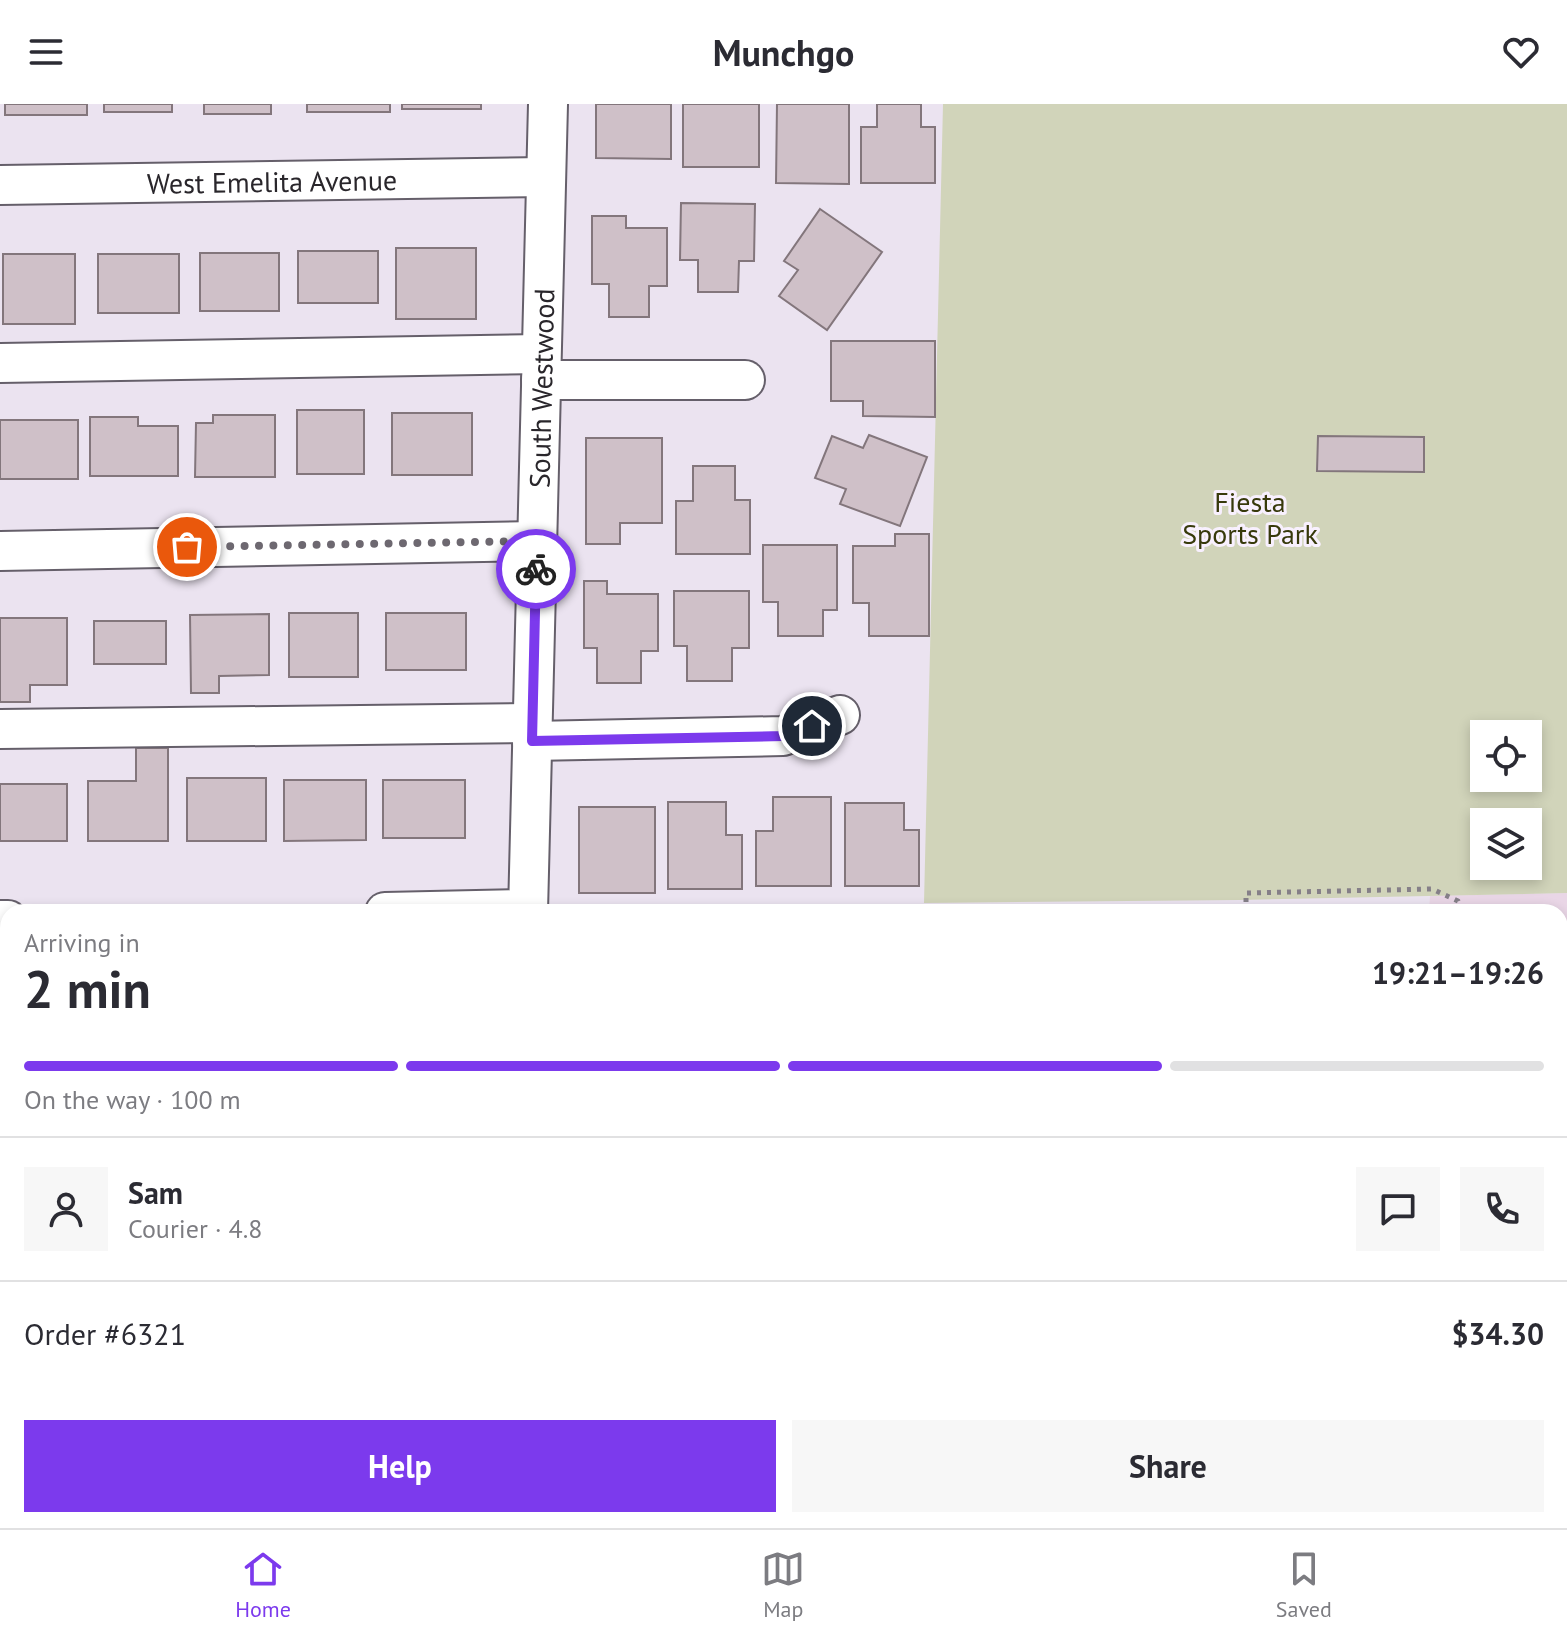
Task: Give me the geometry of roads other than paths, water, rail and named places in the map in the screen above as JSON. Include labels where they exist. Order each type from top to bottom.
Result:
[{"type":"street","name":"South Westwood","points":[[528,904],[548,104]]},
{"type":"street","name":"West Emelita Avenue","points":[[0,185],[545,177]]},
{"type":"street","points":[[0,363],[541,367],[745,380]]},
{"type":"street","points":[[0,551],[537,541]]},
{"type":"street","points":[[0,729],[783,736],[840,715]]},
{"type":"park label","name":"Fiesta Sports Park","points":[[1250,517]]}]
